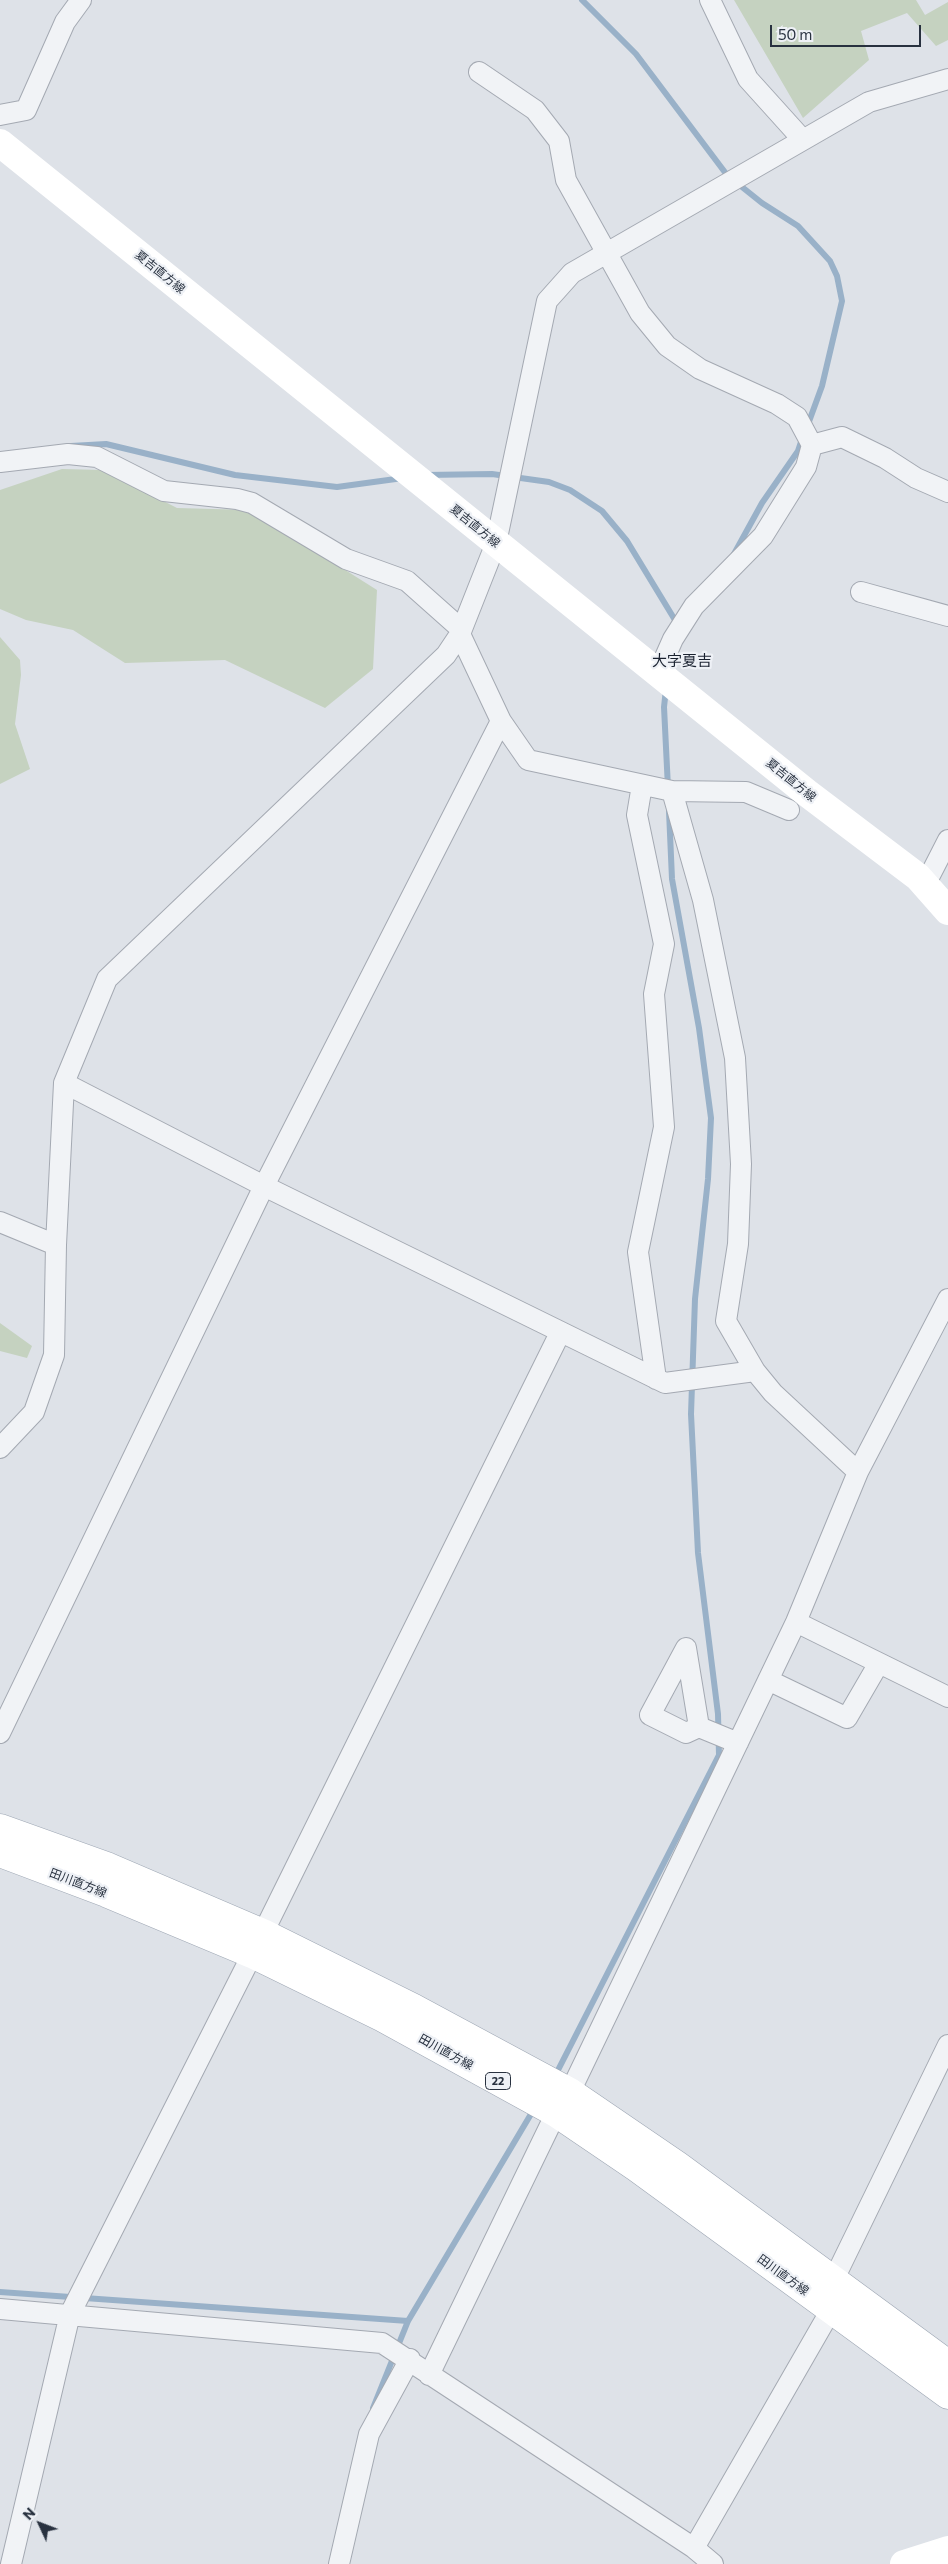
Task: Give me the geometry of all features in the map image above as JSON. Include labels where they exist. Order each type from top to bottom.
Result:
[{"type":"main road","name":"夏吉直方線","points":[[0,142],[496,543],[925,885],[948,911]]},
{"type":"main road","name":"田川直方線","points":[[0,1828],[109,1867],[258,1943],[414,2008],[563,2103],[677,2165],[948,2364]]},
{"type":"main road","name":"田川直方線","points":[[0,1853],[106,1893],[258,1943]]},
{"type":"main road","name":"田川直方線","points":[[563,2103],[637,2168],[948,2395]]},
{"type":"main road","points":[[904,2564],[948,2550]]},
{"type":"street","points":[[0,115],[26,110],[65,22],[81,0]]},
{"type":"street","points":[[710,0],[748,79],[804,140]]},
{"type":"street","points":[[479,72],[535,110],[559,141],[566,180],[608,252],[640,313],[667,346],[700,369],[777,404],[797,417],[812,445],[806,467],[763,536],[694,606],[674,638],[658,673]]},
{"type":"street","points":[[0,1448],[34,1412],[54,1355],[56,1246],[64,1082],[107,979],[446,655],[460,632],[496,543],[547,301],[572,274],[869,102],[948,79]]},
{"type":"street","points":[[812,445],[842,437],[886,458],[916,478],[948,492]]},
{"type":"street","points":[[0,462],[68,454],[97,457],[164,491],[237,499],[252,503],[346,559],[407,582],[460,632],[501,721],[528,760],[672,791],[746,792],[789,810]]},
{"type":"street","points":[[861,592],[948,616]]},
{"type":"street","points":[[0,1733],[264,1186],[501,721]]},
{"type":"street","points":[[642,784],[637,815],[664,944],[654,994],[664,1127],[638,1252],[656,1379]]},
{"type":"street","points":[[672,791],[702,900],[735,1058],[741,1164],[738,1244],[726,1321],[755,1371],[773,1393],[858,1472]]},
{"type":"street","points":[[925,885],[948,840]]},
{"type":"street","points":[[64,1082],[264,1186],[665,1383],[755,1371]]},
{"type":"street","points":[[0,1222],[56,1246]]},
{"type":"street","points":[[429,2375],[796,1622],[858,1472],[948,1299]]},
{"type":"street","points":[[11,2564],[70,2314],[258,1943],[560,1333]]},
{"type":"street","points":[[796,1622],[948,1696]]},
{"type":"street","points":[[768,1680],[847,1718],[879,1663]]},
{"type":"street","points":[[699,1727],[738,1743]]},
{"type":"street","points":[[694,2548],[831,2310],[834,2279],[948,2045]]},
{"type":"street","points":[[0,2309],[382,2343],[694,2548],[713,2564]]},
{"type":"street","points":[[339,2564],[369,2434],[410,2360]]},
{"type":"green space","points":[[734,0],[916,0],[925,15],[948,2],[948,40],[936,46],[907,13],[861,31],[869,60],[803,118]]},
{"type":"green space","points":[[62,469],[103,470],[177,508],[250,510],[377,590],[373,669],[325,708],[225,660],[125,663],[73,630],[26,620],[0,609],[0,490]]},
{"type":"green space","points":[[0,637],[20,660],[21,675],[15,724],[30,769],[0,784]]},
{"type":"green space","points":[[0,1323],[32,1346],[27,1358],[0,1351]]},
{"type":"waterway","points":[[582,0],[636,54],[727,175],[762,203],[798,226],[830,261],[837,276],[842,301],[822,386],[807,427]]},
{"type":"waterway","points":[[734,554],[762,503],[798,451],[803,436]]},
{"type":"waterway","points":[[71,446],[106,444],[235,475],[337,487],[403,478]]},
{"type":"waterway","points":[[425,475],[492,474],[549,482],[570,490],[602,511],[627,541],[678,625]]},
{"type":"waterway","points":[[666,689],[664,707],[668,788]]},
{"type":"waterway","points":[[555,2076],[719,1755],[718,1714],[698,1553],[691,1414],[695,1299],[708,1179],[711,1118],[699,1028],[672,879],[669,811]]},
{"type":"waterway","points":[[373,2408],[408,2321],[534,2109]]},
{"type":"waterway","points":[[0,2292],[408,2321]]},
{"type":"district","name":"大字夏吉","points":[[682,661]]}]
